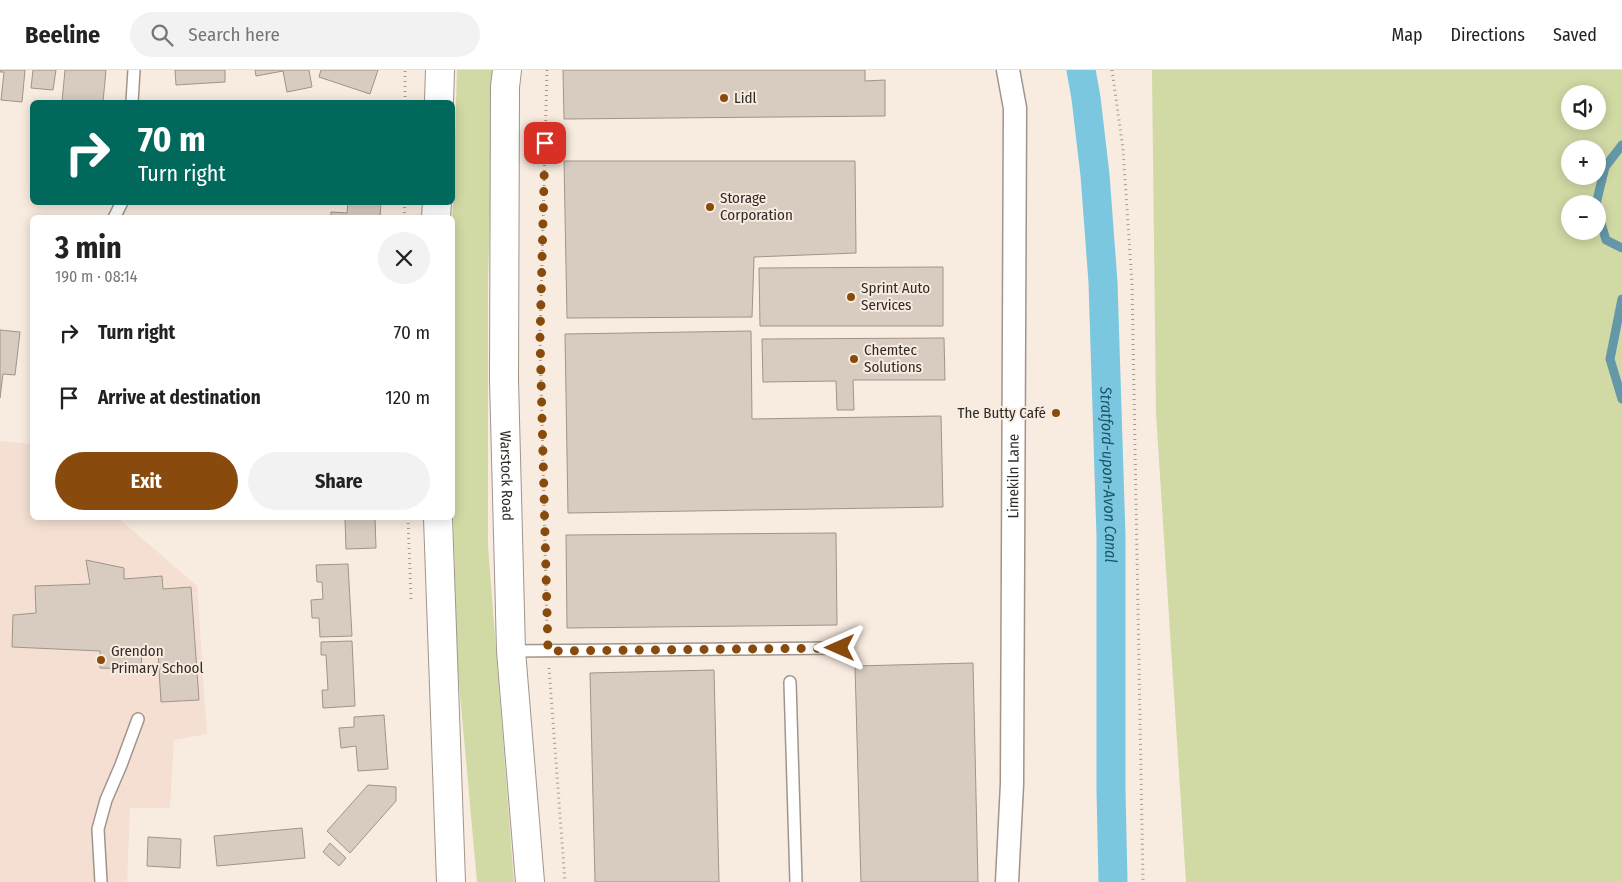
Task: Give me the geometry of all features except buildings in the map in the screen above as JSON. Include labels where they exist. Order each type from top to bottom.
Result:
[{"type":"street","points":[[439,100],[440,70]]},
{"type":"street","name":"Warstock Road","points":[[507,70],[505,87],[504,380],[512,651],[530,882]]},
{"type":"street","name":"Limekiln Lane","points":[[1007,882],[1012,774],[1015,117],[1008,70]]},
{"type":"street","points":[[438,520],[451,882]]},
{"type":"lane","points":[[132,100],[134,70]]},
{"type":"lane","points":[[512,651],[840,648]]},
{"type":"lane","points":[[790,682],[796,882]]},
{"type":"lane","points":[[101,882],[98,829],[106,800],[122,765],[138,719]]},
{"type":"path","points":[[405,70],[405,100]]},
{"type":"path","points":[[547,70],[540,338],[548,651],[565,882]]},
{"type":"path","points":[[1112,70],[1123,149],[1132,284],[1144,882]]},
{"type":"shaded area","name":"Grendon Primary School","points":[[0,441],[30,444],[30,520],[120,520],[197,586],[207,734],[174,740],[170,808],[130,808],[127,882],[0,882]]},
{"type":"green space","points":[[457,70],[494,70],[488,280],[488,546],[514,882],[477,882],[457,661],[453,520],[455,520],[455,215],[453,215],[453,205],[455,205]]},
{"type":"green space","points":[[1152,70],[1622,70],[1622,882],[1186,882],[1156,413]]},
{"type":"waterway","name":"Stratford-upon-Avon Canal","points":[[1081,70],[1095,175],[1103,282],[1111,536],[1113,882]]},
{"type":"waterway","points":[[1598,195],[1605,167],[1622,145]]},
{"type":"waterway","points":[[1606,240],[1622,248]]},
{"type":"waterway","points":[[1622,299],[1610,359],[1622,399]]},
{"type":"place","name":"Lidl","points":[[724,98]]},
{"type":"place","name":"Storage Corporation","points":[[710,207]]},
{"type":"place","name":"Sprint Auto Services","points":[[851,297]]},
{"type":"place","name":"Chemtec Solutions","points":[[854,359]]},
{"type":"place","name":"The Butty Café","points":[[1056,413]]},
{"type":"place","name":"Grendon Primary School","points":[[101,660]]},
{"type":"route","points":[[545,143],[540,338],[548,651],[840,648]]}]
